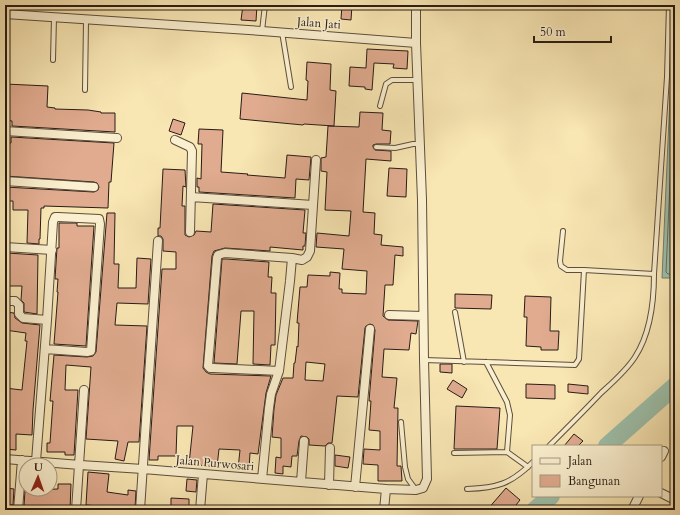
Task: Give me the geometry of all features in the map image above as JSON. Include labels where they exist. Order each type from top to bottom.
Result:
[{"type":"street","points":[[416,5],[422,200],[427,479],[419,489]]},
{"type":"street","name":"Jalan Jati","points":[[5,14],[282,32],[416,43]]},
{"type":"street","points":[[5,131],[116,138]]},
{"type":"street","points":[[175,140],[190,147],[192,151],[190,232]]},
{"type":"street","points":[[279,371],[210,368],[208,366],[217,258],[218,255],[225,253],[302,260],[307,257],[310,251],[316,160]]},
{"type":"street","points":[[5,182],[94,187]]},
{"type":"street","points":[[191,197],[313,205]]},
{"type":"street","points":[[36,457],[53,222],[55,217],[95,218],[100,220],[91,351],[45,349]]},
{"type":"street","points":[[140,510],[144,469],[158,241]]},
{"type":"street","points":[[5,247],[52,250]]},
{"type":"street","points":[[262,479],[271,394],[279,371],[292,258]]},
{"type":"street","points":[[5,301],[15,301],[19,305],[19,314],[23,318],[47,320]]},
{"type":"street","points":[[389,315],[423,316]]},
{"type":"street","points":[[355,487],[370,329]]},
{"type":"street","points":[[76,510],[84,390]]},
{"type":"street","points":[[301,482],[304,441]]},
{"type":"street","points":[[329,485],[330,448]]},
{"type":"street","name":"Jalan Purwosari","points":[[5,459],[18,460]]},
{"type":"street","name":"Jalan Purwosari","points":[[58,463],[386,490],[419,489]]},
{"type":"street","points":[[200,510],[203,474]]},
{"type":"street","points":[[384,510],[386,490]]},
{"type":"street","points":[[662,494],[675,500]]},
{"type":"street","points":[[18,510],[19,497]]},
{"type":"street","points":[[632,510],[638,497]]},
{"type":"lane","points":[[262,31],[264,5]]},
{"type":"lane","points":[[550,445],[617,379],[634,358],[643,341],[652,302],[667,77],[669,5]]},
{"type":"lane","points":[[53,60],[54,17]]},
{"type":"lane","points":[[85,90],[86,19]]},
{"type":"lane","points":[[282,32],[291,87]]},
{"type":"lane","points":[[380,106],[386,84],[392,80],[418,80]]},
{"type":"lane","points":[[376,147],[395,148],[420,144]]},
{"type":"lane","points":[[563,231],[560,261],[562,266],[567,270],[654,274]]},
{"type":"lane","points":[[424,360],[570,366],[577,363],[579,359],[584,270]]},
{"type":"lane","points":[[455,312],[464,362]]},
{"type":"lane","points":[[486,362],[507,402],[510,415],[507,452]]},
{"type":"lane","points":[[401,422],[405,467],[408,479],[419,489]]},
{"type":"lane","points":[[454,453],[507,452],[528,467]]},
{"type":"lane","points":[[467,489],[487,488],[503,485],[532,463]]},
{"type":"water","points":[[674,5],[675,278],[662,278]]},
{"type":"building","points":[[243,5],[257,5],[256,21],[241,20]]},
{"type":"building","points":[[342,5],[352,5],[351,20],[341,19]]},
{"type":"building","points":[[367,49],[408,51],[407,69],[393,68],[394,64],[374,63],[372,90],[365,89],[365,87],[349,86],[350,67],[366,68]]},
{"type":"building","points":[[307,62],[331,64],[330,90],[336,91],[334,126],[303,125],[240,119],[242,93],[307,100]]},
{"type":"building","points":[[5,84],[48,86],[47,107],[55,109],[115,113],[115,132],[12,126],[12,121],[5,120]]},
{"type":"building","points":[[360,112],[383,113],[382,130],[391,131],[390,144],[376,144],[373,145],[373,147],[375,150],[391,151],[391,161],[366,159],[363,212],[375,213],[374,234],[382,235],[381,245],[403,247],[403,256],[395,255],[393,285],[385,285],[383,316],[388,320],[418,321],[416,334],[411,333],[409,350],[384,349],[382,377],[397,378],[394,408],[398,408],[397,466],[401,466],[402,481],[378,481],[378,465],[363,464],[364,449],[380,450],[380,431],[369,430],[371,401],[369,401],[375,330],[373,325],[370,324],[365,328],[358,397],[337,396],[332,443],[328,443],[325,446],[309,445],[309,439],[301,436],[297,456],[292,456],[291,467],[283,466],[283,474],[275,473],[276,457],[281,458],[281,438],[272,437],[274,409],[276,395],[283,378],[293,378],[297,346],[298,347],[299,323],[297,323],[300,287],[307,287],[308,275],[330,276],[330,272],[340,273],[339,289],[342,289],[342,293],[366,294],[367,271],[342,269],[344,249],[316,247],[317,233],[349,236],[351,211],[325,210],[327,172],[321,171],[321,158],[326,157],[328,126],[359,127]],"holes":[[[306,362],[325,364],[323,381],[305,380]]]},
{"type":"building","points":[[173,119],[185,123],[181,135],[169,131]]},
{"type":"building","points":[[199,129],[223,130],[221,172],[285,178],[287,155],[311,157],[309,180],[296,179],[295,198],[199,192],[199,187],[197,187],[197,178],[201,179],[202,144],[198,144]]},
{"type":"building","points":[[11,137],[114,143],[111,182],[109,182],[108,208],[44,206],[44,208],[41,208],[39,244],[27,243],[28,210],[13,210],[13,201],[5,201],[5,187],[94,192],[98,190],[99,187],[97,183],[94,182],[5,176],[5,143],[11,143]]},
{"type":"building","points":[[389,168],[407,169],[406,197],[387,196]]},
{"type":"building","points":[[163,169],[185,170],[186,187],[183,186],[182,206],[185,206],[185,235],[189,237],[194,235],[196,231],[211,232],[213,204],[305,210],[303,233],[306,233],[305,246],[303,246],[303,250],[270,247],[270,251],[225,248],[214,251],[212,256],[203,368],[210,374],[271,376],[266,393],[258,454],[250,453],[249,469],[238,469],[240,450],[219,449],[217,467],[189,464],[193,426],[177,426],[176,456],[158,456],[158,460],[149,460],[162,269],[176,269],[176,252],[163,251],[163,239],[161,236],[158,236],[158,228],[160,228]]},
{"type":"building","points":[[107,213],[115,213],[114,264],[119,264],[118,288],[136,288],[137,258],[151,259],[148,304],[117,303],[115,325],[147,326],[139,442],[128,442],[124,461],[115,459],[118,441],[86,439],[91,367],[66,365],[65,390],[78,390],[74,455],[65,455],[65,452],[47,452],[47,443],[50,443],[53,401],[50,401],[54,355],[87,357],[93,356],[96,352]]},
{"type":"building","points":[[59,223],[77,223],[77,226],[94,226],[86,346],[54,344],[58,292],[58,279],[55,279],[57,248],[59,248]]},
{"type":"building","points":[[7,253],[38,255],[37,314],[24,312],[24,303],[21,300],[22,286],[5,286]]},
{"type":"building","points":[[222,259],[269,262],[268,277],[272,277],[271,293],[276,293],[275,345],[271,345],[270,365],[253,364],[254,311],[241,311],[237,364],[214,363]]},
{"type":"building","points":[[455,294],[492,295],[491,309],[455,308]]},
{"type":"building","points":[[525,296],[551,297],[550,331],[559,331],[558,350],[541,350],[541,347],[526,346],[527,317],[524,317]]},
{"type":"building","points":[[5,312],[14,313],[15,318],[22,323],[40,325],[32,435],[16,434],[16,450],[5,449],[5,388],[22,390],[27,341],[25,341],[26,333],[5,330]]},
{"type":"building","points":[[440,364],[452,364],[452,373],[440,372]]},
{"type":"building","points":[[453,380],[467,389],[462,398],[447,389]]},
{"type":"building","points":[[526,384],[555,385],[555,399],[526,398]]},
{"type":"building","points":[[568,384],[588,386],[588,394],[568,392]]},
{"type":"building","points":[[456,406],[500,408],[497,449],[454,449]]},
{"type":"building","points":[[574,434],[583,441],[579,445],[565,445]]},
{"type":"building","points":[[335,455],[350,457],[348,468],[335,466]]},
{"type":"building","points":[[88,472],[109,474],[107,492],[128,495],[128,490],[136,491],[135,508],[127,507],[127,510],[111,510],[112,507],[86,505]]},
{"type":"building","points":[[187,479],[197,480],[196,492],[186,491]]},
{"type":"building","points":[[58,484],[71,484],[70,510],[29,510],[29,507],[24,506],[25,497],[58,497]]},
{"type":"building","points":[[5,488],[14,489],[13,505],[5,505]]},
{"type":"building","points":[[506,488],[520,500],[512,510],[487,510]]},
{"type":"building","points":[[171,498],[189,499],[189,510],[171,510]]},
{"type":"waterway","points":[[608,445],[675,386]]},
{"type":"waterway","points":[[535,510],[550,497]]}]
